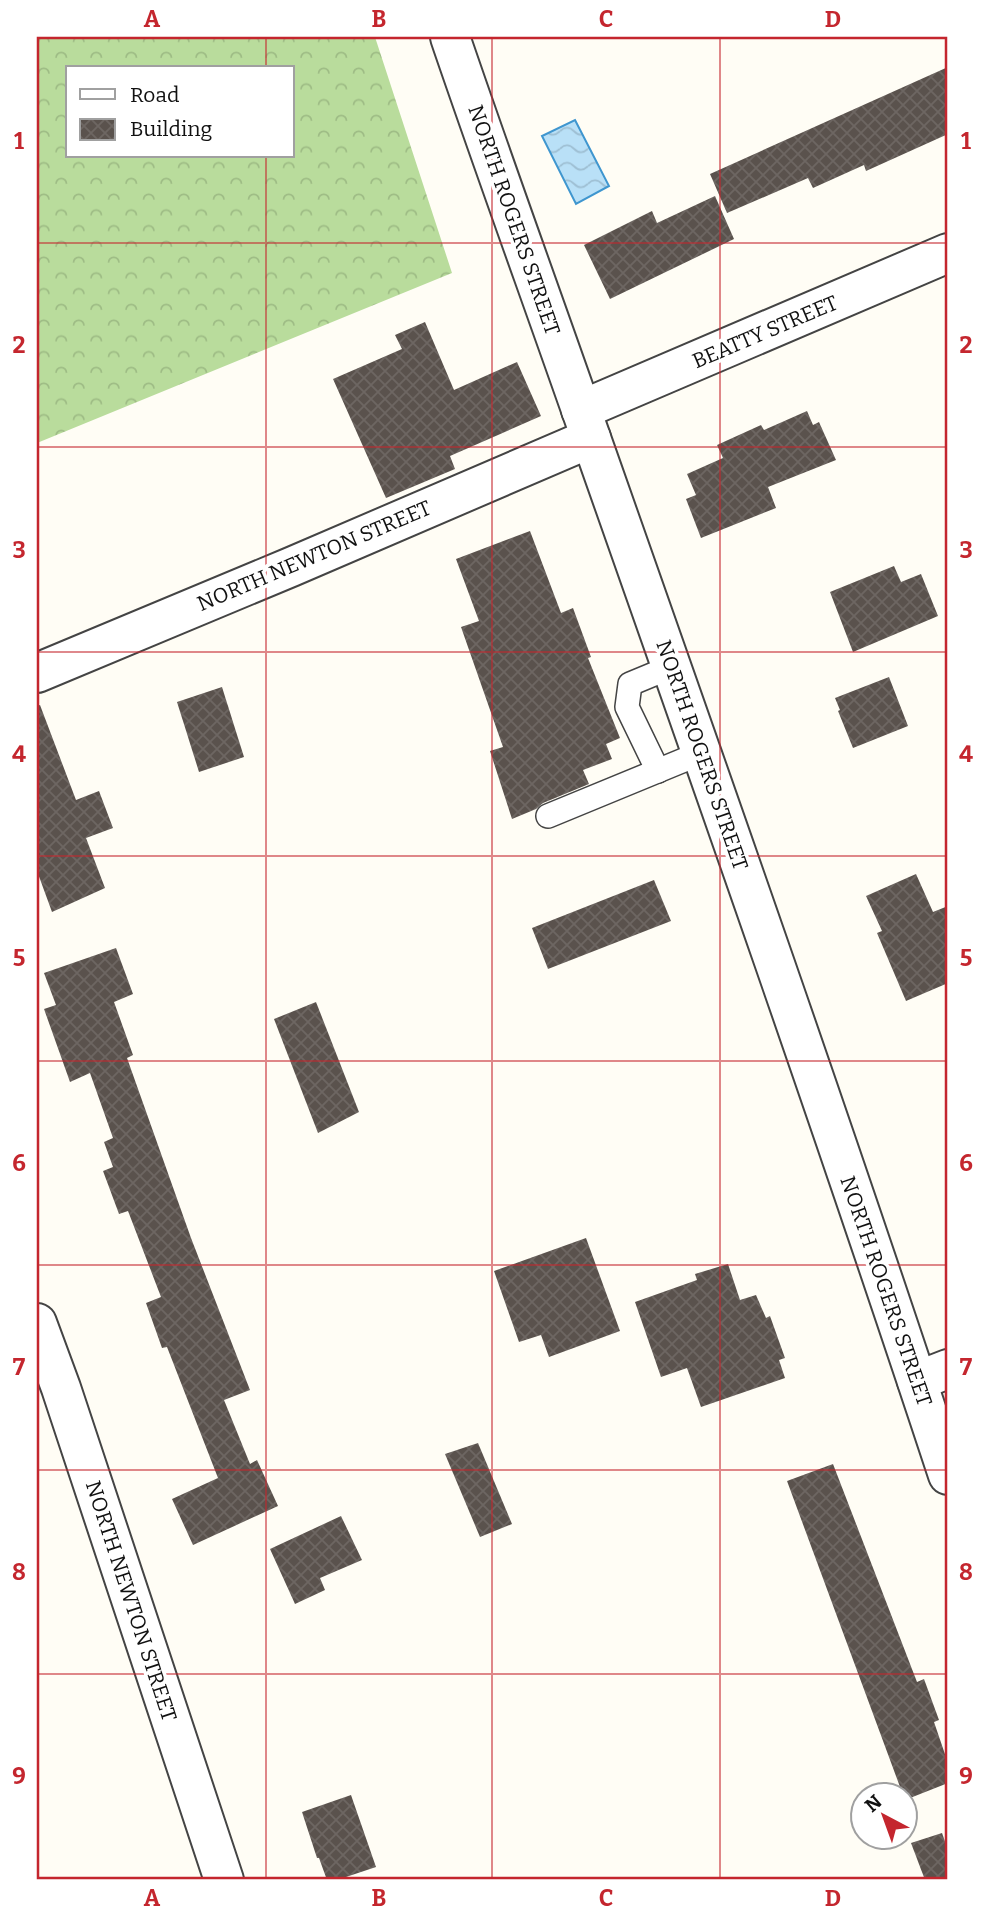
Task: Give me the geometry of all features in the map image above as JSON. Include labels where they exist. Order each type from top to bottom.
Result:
[{"type":"street","name":"NORTH ROGERS STREET","points":[[450,37],[701,753],[933,1375],[948,1475]]},
{"type":"street","name":"BEATTY STREET","points":[[586,424],[948,253]]},
{"type":"street","name":"NORTH NEWTON STREET","points":[[37,673],[291,567],[586,424]]},
{"type":"street","name":"NORTH NEWTON STREET","points":[[37,1323],[224,1880]]},
{"type":"lane","points":[[658,771],[627,707],[630,684],[671,667]]},
{"type":"lane","points":[[548,816],[701,753]]},
{"type":"green space","points":[[37,37],[375,37],[452,273],[37,443]]},
{"type":"water","points":[[575,120],[609,186],[576,204],[542,136]]},
{"type":"building","points":[[948,67],[948,134],[866,171],[864,165],[813,188],[808,178],[727,213],[710,174]]},
{"type":"building","points":[[715,196],[734,239],[610,299],[584,245],[652,211],[657,223]]},
{"type":"building","points":[[425,322],[454,390],[517,362],[541,416],[450,456],[455,469],[386,498],[333,379],[402,349],[395,335]]},
{"type":"building","points":[[807,411],[813,425],[819,422],[836,460],[768,487],[776,508],[701,538],[686,499],[696,495],[687,474],[723,458],[717,445],[761,425],[764,430]]},
{"type":"building","points":[[530,531],[561,613],[573,608],[591,657],[588,658],[620,738],[606,744],[612,759],[583,770],[589,784],[512,819],[490,751],[503,747],[461,627],[479,621],[456,559]]},
{"type":"building","points":[[894,566],[901,582],[921,574],[938,616],[853,652],[830,592]]},
{"type":"building","points":[[889,677],[908,726],[853,748],[835,698]]},
{"type":"building","points":[[222,687],[244,757],[199,772],[177,702]]},
{"type":"building","points":[[40,705],[76,800],[99,791],[113,828],[86,838],[105,888],[52,912],[37,871],[37,706]]},
{"type":"building","points":[[916,874],[933,912],[948,906],[948,983],[906,1001],[877,933],[882,931],[866,896]]},
{"type":"building","points":[[654,880],[671,921],[548,969],[532,928]]},
{"type":"building","points":[[116,948],[133,994],[114,1002],[133,1055],[127,1058],[191,1238],[250,1390],[224,1400],[250,1464],[257,1460],[278,1506],[193,1545],[172,1499],[218,1478],[167,1347],[162,1348],[146,1303],[161,1297],[128,1211],[119,1214],[103,1171],[113,1167],[104,1142],[113,1138],[90,1073],[70,1082],[44,1009],[56,1005],[44,973]]},
{"type":"building","points":[[316,1002],[359,1112],[318,1133],[274,1019]]},
{"type":"building","points":[[586,1238],[620,1331],[549,1357],[541,1335],[519,1342],[494,1271]]},
{"type":"building","points":[[728,1264],[740,1300],[756,1295],[766,1318],[770,1316],[785,1358],[779,1360],[785,1378],[701,1407],[687,1368],[661,1377],[635,1302],[697,1280],[695,1274]]},
{"type":"building","points":[[478,1443],[512,1524],[480,1537],[445,1454]]},
{"type":"building","points":[[833,1464],[917,1682],[924,1679],[939,1720],[934,1722],[948,1763],[948,1783],[918,1795],[918,1780],[897,1780],[787,1481]]},
{"type":"building","points":[[341,1516],[362,1560],[320,1578],[325,1590],[295,1604],[270,1549]]},
{"type":"building","points":[[351,1795],[376,1867],[337,1880],[327,1880],[302,1812]]},
{"type":"building","points":[[942,1833],[948,1850],[948,1880],[925,1880],[914,1850],[918,1850],[918,1841]]}]
